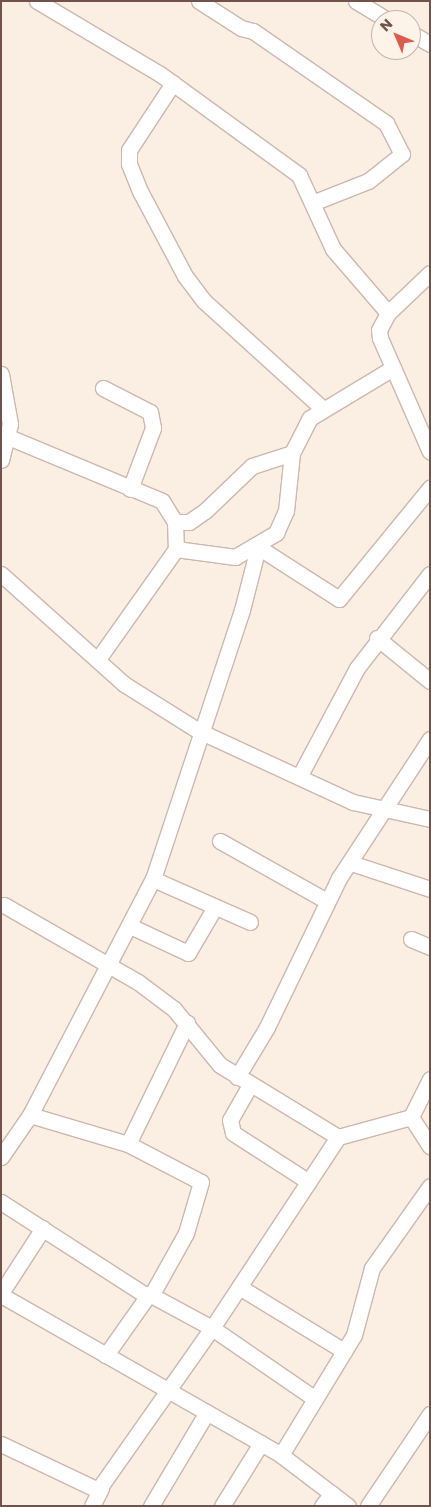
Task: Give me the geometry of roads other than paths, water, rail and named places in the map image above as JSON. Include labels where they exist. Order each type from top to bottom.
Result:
[{"type":"street","points":[[37,1],[173,83],[299,175],[345,268],[388,313]]},
{"type":"street","points":[[200,1],[241,28],[253,31],[386,123],[402,154],[368,182],[312,203]]},
{"type":"street","points":[[356,1],[371,10]]},
{"type":"street","points":[[173,83],[129,150],[129,164],[141,193],[185,276],[204,301],[323,409]]},
{"type":"street","points":[[430,273],[388,313],[379,330],[393,368],[430,452]]},
{"type":"street","points":[[176,549],[235,557],[258,547],[276,533],[286,511],[292,453],[310,418],[393,368]]},
{"type":"street","points":[[1,374],[6,436],[1,460]]},
{"type":"street","points":[[103,388],[150,412],[153,428],[130,489]]},
{"type":"street","points":[[6,436],[130,489],[162,500],[175,522],[176,549],[98,659]]},
{"type":"street","points":[[175,522],[189,522],[205,511],[252,466],[292,453]]},
{"type":"street","points":[[258,547],[339,599],[430,488]]},
{"type":"street","points":[[1,1157],[30,1115],[110,965],[153,879],[199,731],[242,610],[258,547]]},
{"type":"street","points":[[1,574],[124,684],[199,731],[299,777],[380,811],[430,819]]},
{"type":"street","points":[[299,777],[377,638],[430,574]]},
{"type":"street","points":[[377,638],[430,681]]},
{"type":"street","points":[[309,1182],[233,1133],[230,1120],[243,1081],[327,901],[380,811],[430,739]]},
{"type":"street","points":[[220,841],[327,901]]},
{"type":"street","points":[[351,863],[430,889]]},
{"type":"street","points":[[153,879],[250,922]]},
{"type":"street","points":[[4,905],[110,965],[187,1023],[220,1065],[243,1081],[338,1137]]},
{"type":"street","points":[[130,926],[188,953],[215,907]]},
{"type":"street","points":[[411,939],[430,947]]},
{"type":"street","points":[[128,1144],[187,1023]]},
{"type":"street","points":[[92,1506],[101,1488],[241,1288],[338,1137],[411,1117],[430,1079]]},
{"type":"street","points":[[30,1115],[128,1144],[201,1182],[186,1233],[149,1295],[106,1355]]},
{"type":"street","points":[[411,1117],[430,1146]]},
{"type":"street","points":[[281,1455],[354,1335],[372,1268],[430,1186]]},
{"type":"street","points":[[1,1202],[149,1295],[212,1328],[314,1398]]},
{"type":"street","points":[[43,1228],[1,1294],[281,1455],[348,1506]]},
{"type":"street","points":[[241,1288],[344,1351]]},
{"type":"street","points":[[151,1506],[207,1412]]},
{"type":"street","points":[[368,1506],[430,1414]]},
{"type":"street","points":[[226,1504],[261,1443]]},
{"type":"street","points":[[1,1444],[90,1489],[101,1488]]},
{"type":"street","points":[[322,1506],[332,1493]]}]
